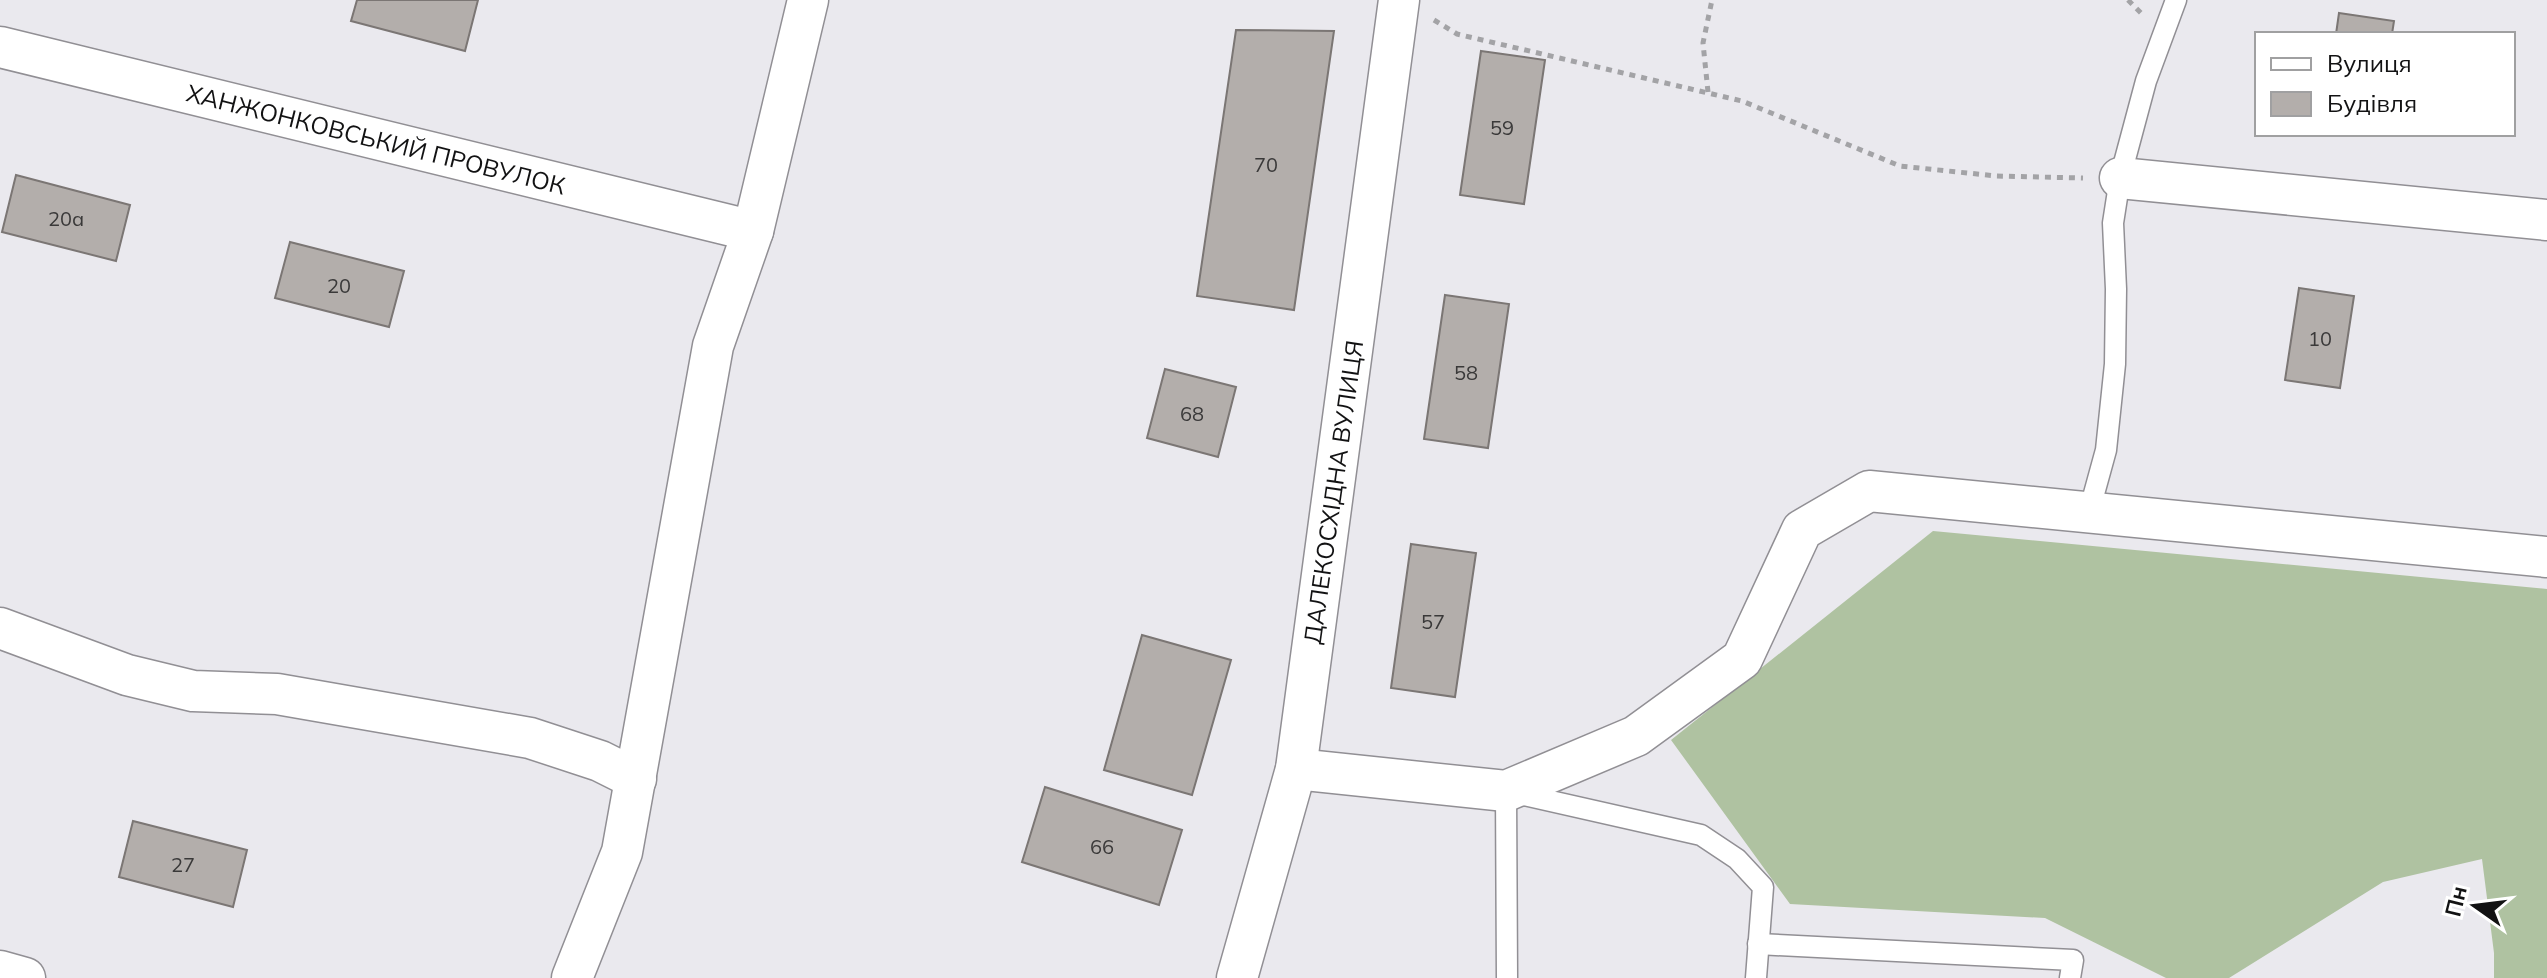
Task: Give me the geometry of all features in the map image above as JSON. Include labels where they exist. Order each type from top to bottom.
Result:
[{"type":"street","points":[[572,978],[622,852],[713,346],[753,231],[808,0]]},
{"type":"street","points":[[1387,0],[1399,0]]},
{"type":"street","name":"ДАЛЕКОСХІДНА ВУЛИЦЯ","points":[[1237,978],[1296,769],[1399,0]]},
{"type":"street","name":"ХАНЖОНКОВСЬКИЙ ПРОВУЛОК","points":[[0,47],[753,231]]},
{"type":"street","points":[[2120,178],[2547,220]]},
{"type":"street","points":[[1296,769],[1506,791],[1636,736],[1742,659],[1802,530],[1869,491],[2547,557]]},
{"type":"street","points":[[0,628],[127,675],[193,691],[277,694],[371,713],[530,738],[600,761],[636,779]]},
{"type":"street","points":[[0,971],[25,978]]},
{"type":"lane","points":[[2089,512],[2106,450],[2115,364],[2113,223],[2120,178],[2146,81],[2176,0]]},
{"type":"lane","points":[[1507,978],[1506,791],[1701,835],[1737,859],[1763,887],[1756,978]]},
{"type":"lane","points":[[1758,944],[2073,960],[2070,978]]},
{"type":"path","points":[[1399,0],[1457,34],[1742,101],[1900,166],[1996,176],[2120,178]]},
{"type":"path","points":[[1708,92],[1703,43],[1712,0]]},
{"type":"green space","points":[[1933,531],[2547,589],[2547,978],[2494,978],[2494,953],[2482,859],[2383,882],[2229,978],[2166,978],[2045,918],[1790,904],[1671,740]]},
{"type":"building","points":[[357,0],[478,0],[465,51],[351,21]]},
{"type":"building","points":[[2339,13],[2394,21],[2392,32],[2336,32]]},
{"type":"building","points":[[1236,30],[1334,31],[1294,310],[1197,296]]},
{"type":"building","points":[[1481,51],[1545,60],[1524,204],[1460,195]]},
{"type":"building","points":[[16,175],[130,205],[116,261],[2,232]]},
{"type":"building","points":[[290,242],[404,271],[389,327],[275,298]]},
{"type":"building","points":[[2299,288],[2354,296],[2340,388],[2285,380]]},
{"type":"building","points":[[1445,295],[1509,304],[1488,448],[1424,439]]},
{"type":"building","points":[[1165,369],[1236,387],[1218,457],[1147,438]]},
{"type":"building","points":[[1411,544],[1476,553],[1455,697],[1391,688]]},
{"type":"building","points":[[1142,635],[1231,660],[1192,795],[1104,770]]},
{"type":"building","points":[[1045,787],[1182,830],[1159,905],[1022,862]]},
{"type":"building","points":[[133,821],[247,850],[233,907],[119,877]]}]
